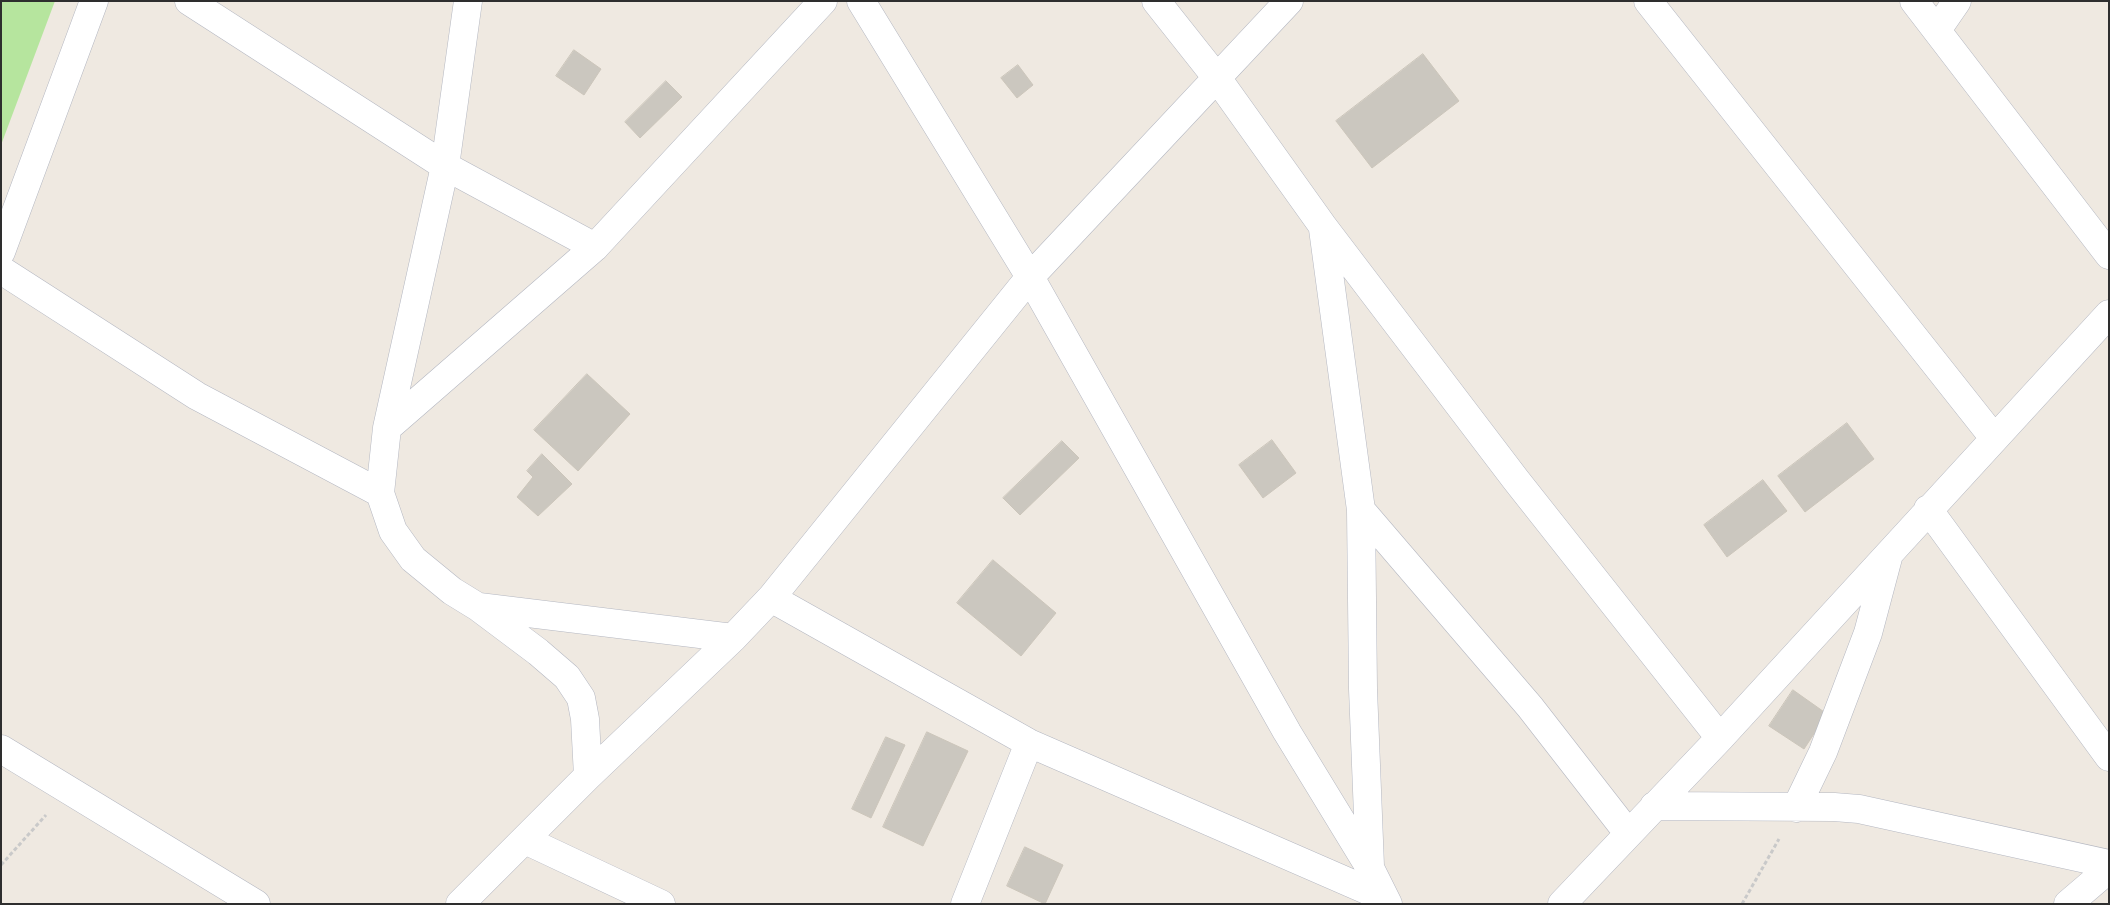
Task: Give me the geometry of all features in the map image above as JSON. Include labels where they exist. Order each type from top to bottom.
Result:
[{"type":"street","points":[[1,252],[94,1]]},
{"type":"street","points":[[189,1],[445,166],[595,246]]},
{"type":"street","points":[[468,1],[445,166],[387,428],[380,492],[393,531],[413,559],[452,591],[478,607],[566,677],[581,698],[588,776]]},
{"type":"street","points":[[387,428],[595,246],[823,1]]},
{"type":"street","points":[[861,1],[1030,277],[1287,732],[1370,868],[1387,901]]},
{"type":"street","points":[[1156,1],[1217,78],[1322,225],[1516,480],[1720,738]]},
{"type":"street","points":[[460,904],[588,776],[733,638],[772,598],[1030,277],[1288,1]]},
{"type":"street","points":[[1648,1],[1994,438]]},
{"type":"street","points":[[1914,1],[2109,255]]},
{"type":"street","points":[[1937,30],[1957,1]]},
{"type":"street","points":[[1322,225],[1362,510],[1363,689],[1370,868]]},
{"type":"street","points":[[1,270],[198,396],[380,492]]},
{"type":"street","points":[[1562,904],[1720,738],[1890,550],[2109,314]]},
{"type":"street","points":[[1928,509],[2109,757]]},
{"type":"street","points":[[1362,510],[1530,706],[1628,833]]},
{"type":"street","points":[[1796,808],[1823,752],[1868,633],[1890,550]]},
{"type":"street","points":[[772,598],[1029,743],[1387,901]]},
{"type":"street","points":[[478,607],[733,638]]},
{"type":"street","points":[[965,904],[1029,743]]},
{"type":"street","points":[[1,749],[256,904]]},
{"type":"street","points":[[1654,806],[1859,809],[2109,864]]},
{"type":"street","points":[[525,840],[661,904]]},
{"type":"street","points":[[2068,904],[2109,869]]},
{"type":"path","points":[[1,865],[69,790]]},
{"type":"path","points":[[1742,904],[1796,808]]},
{"type":"green space","points":[[1,1],[55,1],[1,145]]},
{"type":"building","points":[[574,50],[601,69],[584,95],[556,76]]},
{"type":"building","points":[[1423,54],[1459,101],[1372,168],[1336,121]]},
{"type":"building","points":[[1018,65],[1033,85],[1017,98],[1001,78]]},
{"type":"building","points":[[666,81],[682,97],[640,138],[625,122]]},
{"type":"building","points":[[587,374],[630,414],[578,471],[534,430]]},
{"type":"building","points":[[1847,423],[1874,459],[1805,512],[1778,476]]},
{"type":"building","points":[[1272,440],[1296,473],[1263,498],[1239,465]]},
{"type":"building","points":[[1062,441],[1079,458],[1020,515],[1003,498]]},
{"type":"building","points":[[542,454],[572,484],[538,516],[517,497],[533,477],[527,471]]},
{"type":"building","points":[[1763,480],[1787,511],[1727,557],[1704,525]]},
{"type":"building","points":[[993,560],[1056,613],[1021,656],[957,603]]},
{"type":"building","points":[[1793,690],[1827,714],[1804,749],[1769,726]]},
{"type":"building","points":[[927,732],[968,751],[923,846],[883,827]]},
{"type":"building","points":[[886,737],[905,745],[871,818],[852,809]]},
{"type":"building","points":[[1025,847],[1063,865],[1045,904],[1007,886]]}]
